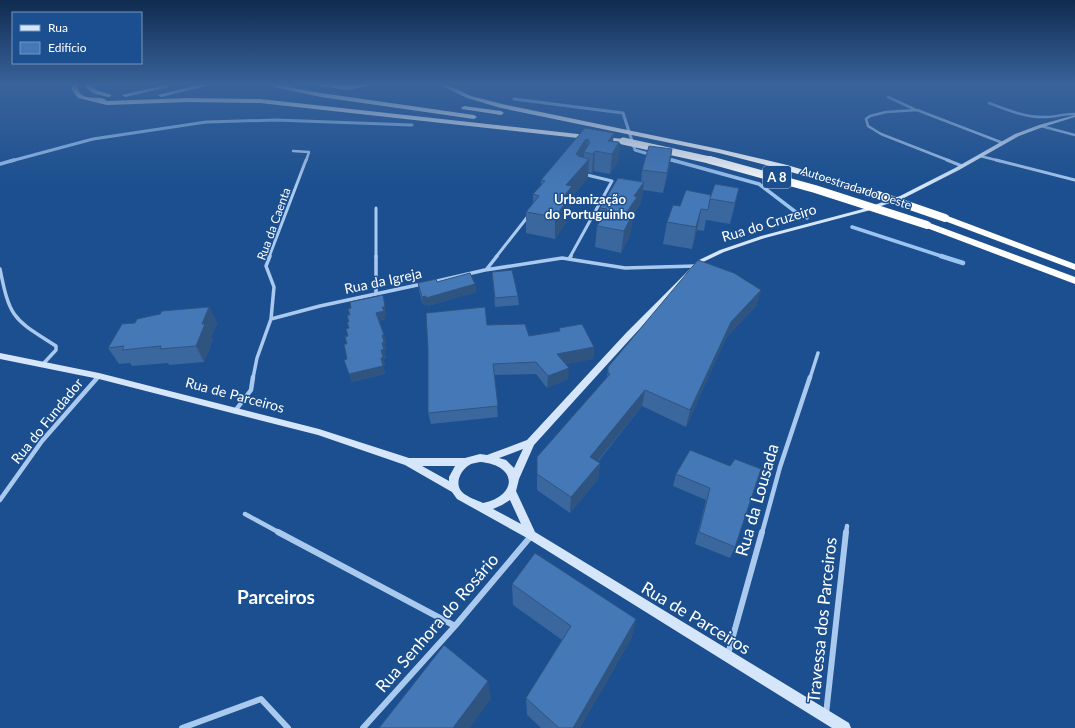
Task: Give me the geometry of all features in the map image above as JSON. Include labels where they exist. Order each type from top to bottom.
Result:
[{"type":"highway","points":[[439,119],[578,133]]},
{"type":"highway","points":[[482,119],[578,133]]},
{"type":"highway","name":"A 8","points":[[548,119],[588,124]]},
{"type":"highway","points":[[564,119],[588,124]]},
{"type":"highway","name":"Autoestrada do Oeste","points":[[588,124],[686,143],[770,163],[878,195],[1075,266]]},
{"type":"highway","name":"Autoestrada do Oeste","points":[[578,133],[697,157],[777,177],[927,225],[1075,281]]},
{"type":"street","points":[[866,119],[868,126],[882,134],[962,166]]},
{"type":"street","points":[[940,119],[1003,143]]},
{"type":"street","name":"Rua do Cruzeiro","points":[[514,479],[530,443],[629,335],[695,266],[706,258],[763,237],[892,201],[916,191],[1017,135],[1063,119]]},
{"type":"street","points":[[1041,126],[1075,135]]},
{"type":"street","name":"Rua da Caenta","points":[[271,319],[274,288],[266,266],[280,227],[301,178],[309,152],[293,151]]},
{"type":"street","points":[[980,156],[1075,180]]},
{"type":"street","points":[[569,259],[612,181],[578,173]]},
{"type":"street","points":[[376,208],[376,294]]},
{"type":"street","points":[[486,270],[533,210]]},
{"type":"street","name":"Rua da Igreja","points":[[271,319],[486,270],[562,258],[626,268],[695,266]]},
{"type":"street","points":[[0,268],[4,290],[14,315],[32,331],[56,346],[56,350],[43,364]]},
{"type":"street","points":[[235,411],[246,399],[251,390],[257,358],[271,319]]},
{"type":"street","name":"Rua da Lousada","points":[[727,656],[780,467],[818,353]]},
{"type":"street","name":"Rua de Parceiros","points":[[0,356],[99,376],[319,432],[408,462],[454,489]]},
{"type":"street","name":"Rua do Fundador","points":[[0,500],[42,441],[99,376]]},
{"type":"street","name":"Rua do Cruzeiro","points":[[489,458],[530,443]]},
{"type":"street","points":[[408,462],[466,462],[474,459],[489,458],[501,463],[512,472],[514,479],[512,492],[531,536]]},
{"type":"street","points":[[466,462],[456,473],[454,480],[454,489],[464,499],[481,508],[499,502],[512,492]]},
{"type":"street","name":"Rua de Parceiros","points":[[481,508],[531,536],[844,728]]},
{"type":"street","points":[[245,514],[455,626]]},
{"type":"street","name":"Travessa dos Parceiros","points":[[825,716],[846,526]]},
{"type":"street","name":"Rua Senhora do Rosário","points":[[363,728],[455,626],[531,536]]},
{"type":"street","points":[[182,728],[261,699],[288,728]]},
{"type":"building","points":[[585,128],[614,133],[608,141],[619,142],[612,154],[595,151],[593,154],[584,152],[590,142],[588,139],[585,140],[576,154],[589,159],[566,185],[572,186],[561,200],[567,201],[555,217],[526,212],[539,196],[533,194],[545,181],[541,180]]},
{"type":"building","points":[[649,146],[672,149],[667,173],[642,170]]},
{"type":"building","points":[[618,178],[644,182],[634,196],[637,197],[627,212],[633,213],[624,231],[597,226],[607,209],[600,208]]},
{"type":"building","points":[[715,184],[739,188],[735,203],[710,199],[708,210],[701,209],[696,227],[667,222],[673,205],[680,206],[686,190],[711,195],[710,198]]},
{"type":"building","points":[[698,260],[734,273],[761,290],[731,322],[690,410],[645,390],[590,457],[600,463],[571,497],[537,474],[537,457],[610,374],[608,373],[608,367]]},
{"type":"building","points":[[512,270],[518,296],[495,298],[492,272]]},
{"type":"building","points":[[470,273],[475,284],[426,298],[426,296],[422,297],[418,283],[436,279],[437,282]]},
{"type":"building","points":[[383,295],[385,307],[382,307],[384,311],[376,313],[384,335],[382,335],[384,342],[382,343],[384,350],[381,350],[383,366],[349,374],[344,360],[347,359],[344,344],[347,344],[345,337],[348,336],[346,329],[349,328],[347,315],[350,315],[348,309],[351,308],[350,302]]},
{"type":"building","points":[[209,307],[202,324],[205,324],[196,346],[160,349],[161,346],[122,350],[124,346],[108,348],[122,324],[135,323],[137,319],[160,314],[162,311]]},
{"type":"building","points":[[485,307],[487,325],[525,324],[529,336],[560,331],[559,328],[582,324],[594,347],[557,354],[569,368],[548,376],[536,362],[493,364],[498,406],[428,413],[428,349],[426,313]]},
{"type":"building","points":[[690,450],[730,466],[735,459],[761,469],[735,547],[699,532],[710,488],[676,474]]},
{"type":"building","points":[[535,553],[636,619],[573,728],[559,728],[526,698],[571,626],[512,584]]},
{"type":"building","points":[[444,645],[488,681],[453,728],[379,728]]},
{"type":"waterway","points":[[625,119],[635,150],[652,155]]},
{"type":"waterway","points":[[11,161],[93,139],[206,122],[276,120],[412,125]]},
{"type":"waterway","points":[[664,158],[675,161]]},
{"type":"waterway","points":[[0,164],[14,160]]},
{"type":"waterway","points":[[672,160],[759,184],[797,213],[807,218]]},
{"type":"waterway","points":[[852,227],[944,257]]},
{"type":"waterway","points":[[941,256],[963,263]]},
{"type":"district","name":"Urbanização do Portuguinho","points":[[590,206]]},
{"type":"district","name":"Parceiros","points":[[276,597]]}]
